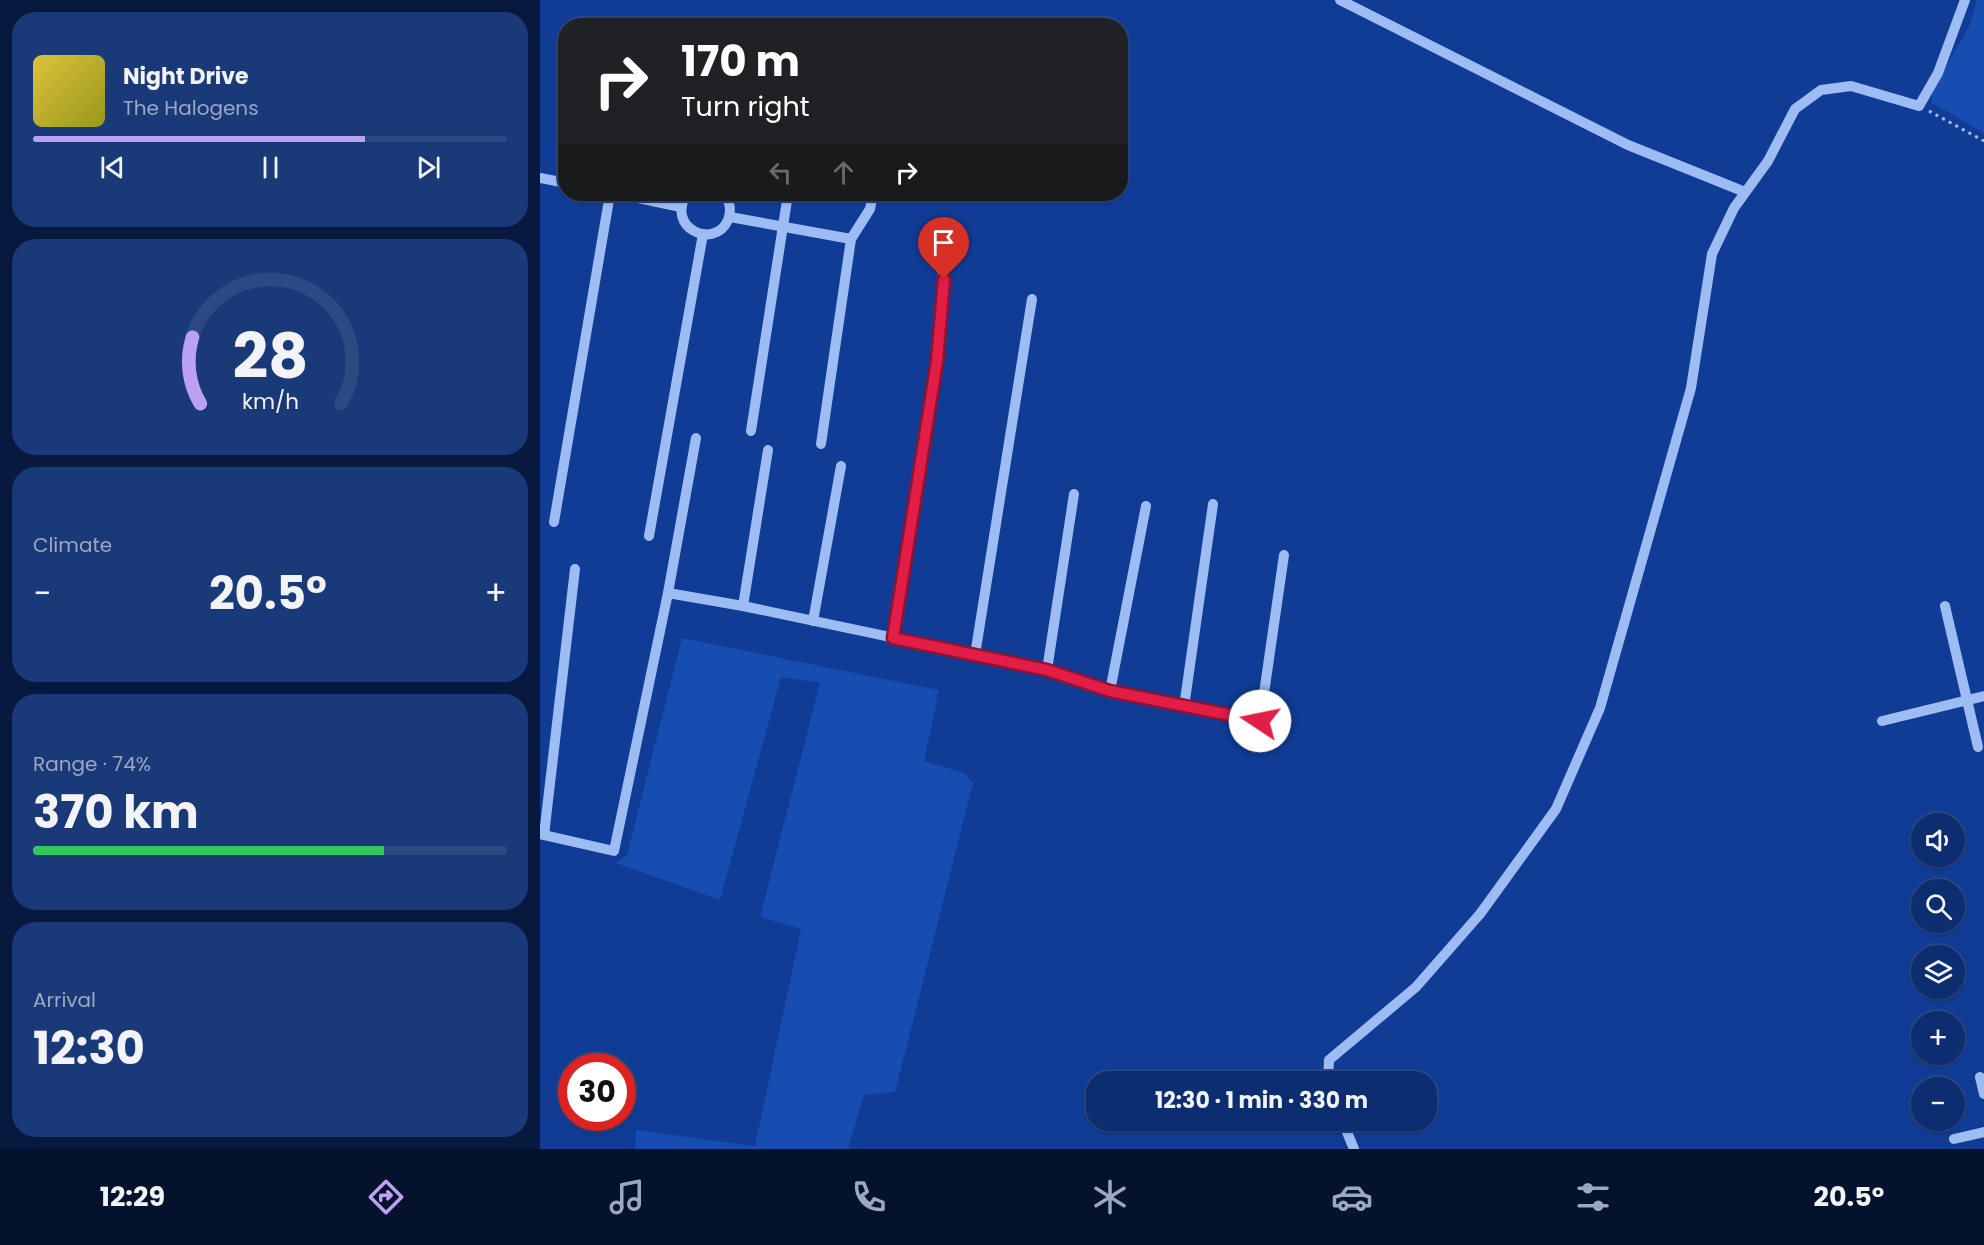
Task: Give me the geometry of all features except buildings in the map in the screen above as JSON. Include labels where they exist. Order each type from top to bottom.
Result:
[{"type":"street","points":[[1340,0],[1628,145],[1745,192]]},
{"type":"street","points":[[1328,1071],[1329,1060],[1416,987],[1480,914],[1556,809],[1600,708],[1691,388],[1712,254],[1734,208],[1768,161],[1795,109],[1821,90],[1851,86],[1919,106],[1938,73],[1965,0]]},
{"type":"street","points":[[540,178],[558,181]]},
{"type":"street","points":[[554,522],[609,201]]},
{"type":"street","points":[[652,201],[681,207]]},
{"type":"street","points":[[684,201],[681,214],[689,228],[703,234],[719,231],[730,217],[729,201]]},
{"type":"street","points":[[751,431],[787,201]]},
{"type":"street","points":[[821,444],[852,239],[870,209],[872,201]]},
{"type":"street","points":[[730,217],[852,239]]},
{"type":"street","points":[[893,638],[937,361],[944,279],[944,224]]},
{"type":"street","points":[[649,536],[703,234]]},
{"type":"street","points":[[975,655],[1032,299]]},
{"type":"street","points":[[575,569],[542,835],[614,850],[668,593],[696,438]]},
{"type":"street","points":[[743,606],[768,450]]},
{"type":"street","points":[[813,621],[842,466]]},
{"type":"street","points":[[1047,670],[1074,494]]},
{"type":"street","points":[[1184,707],[1213,504]]},
{"type":"street","points":[[1110,691],[1146,506]]},
{"type":"street","points":[[668,593],[743,606],[1047,670],[1110,691],[1260,721],[1284,555]]},
{"type":"street","points":[[1945,606],[1978,747]]},
{"type":"street","points":[[1882,721],[1984,696]]},
{"type":"street","points":[[1980,1077],[1984,1094]]},
{"type":"street","points":[[1347,1131],[1354,1149]]},
{"type":"street","points":[[1953,1139],[1984,1132]]},
{"type":"path","points":[[1919,106],[1984,141]]},
{"type":"shaded area","points":[[1977,0],[1984,0],[1984,133],[1932,103],[1932,93],[1970,24]]},
{"type":"shaded area","points":[[682,638],[939,690],[924,761],[964,773],[973,783],[895,1092],[864,1095],[848,1149],[635,1149],[636,1130],[755,1146],[801,929],[760,917],[820,683],[781,677],[720,900],[616,863],[627,855]]},
{"type":"route","points":[[944,279],[937,361],[893,638],[1047,670],[1110,691],[1260,721]]}]
